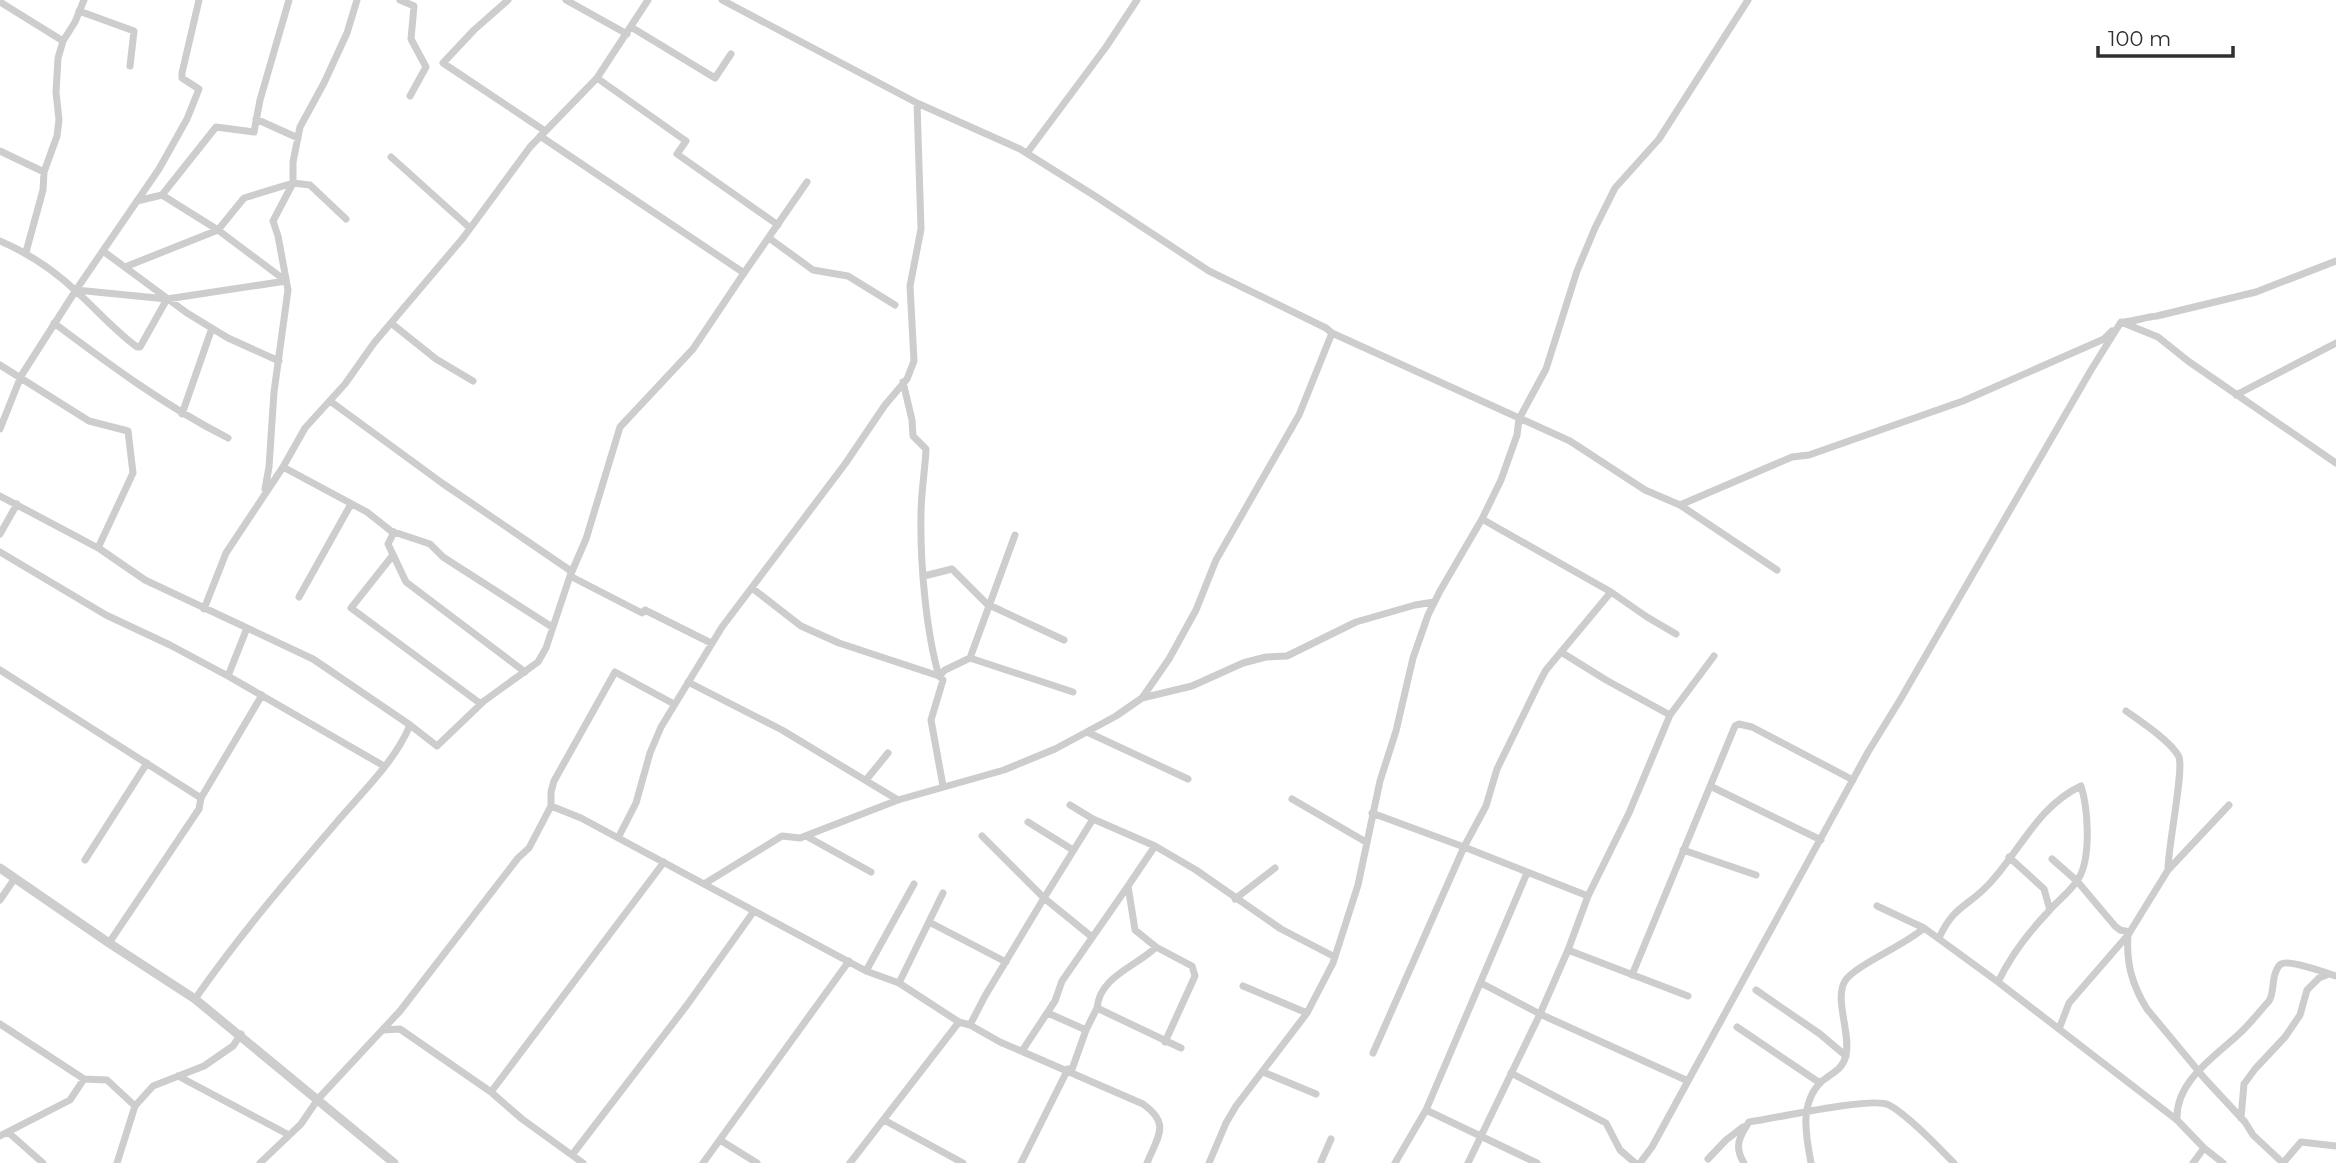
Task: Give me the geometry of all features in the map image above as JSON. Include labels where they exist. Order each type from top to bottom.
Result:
[{"type":"street","points":[[26,252],[43,190],[44,172],[60,120],[56,73],[62,41],[84,0]]},
{"type":"street","points":[[0,429],[20,376],[159,169],[182,129],[199,91],[182,76],[199,0]]},
{"type":"street","points":[[137,201],[162,195],[216,127],[254,132],[260,100],[289,0]]},
{"type":"street","points":[[264,493],[288,290],[273,221],[293,183],[293,162],[300,127],[347,33],[357,0]]},
{"type":"street","points":[[400,0],[414,6],[411,39],[426,67],[410,96]]},
{"type":"street","points":[[508,0],[474,30],[443,63],[744,273]]},
{"type":"street","points":[[566,0],[715,78],[732,54]]},
{"type":"street","points":[[204,609],[226,552],[283,467],[305,428],[330,401],[470,228],[543,133],[597,78],[648,0]]},
{"type":"street","points":[[722,0],[917,103],[1027,153],[1209,271],[1332,333],[1570,441],[1645,490],[1680,505],[1777,570]]},
{"type":"street","points":[[1027,153],[1106,47],[1137,0]]},
{"type":"street","points":[[1209,1163],[1236,1105],[1307,1013],[1335,957],[1358,885],[1372,813],[1396,731],[1413,658],[1434,602],[1482,519],[1510,456],[1520,419],[1546,369],[1577,271],[1615,188],[1658,139],[1748,0]]},
{"type":"street","points":[[0,2],[62,41]]},
{"type":"street","points":[[79,11],[134,31],[130,66]]},
{"type":"street","points":[[597,78],[686,141],[677,154],[778,225]]},
{"type":"street","points":[[618,838],[636,803],[650,753],[661,727],[711,643],[903,382],[914,362],[910,286],[921,229],[917,103]]},
{"type":"street","points":[[256,119],[298,138]]},
{"type":"street","points":[[0,150],[44,172]]},
{"type":"street","points":[[391,157],[470,228]]},
{"type":"street","points":[[0,496],[97,548],[145,580],[313,659],[410,725],[436,746],[481,704],[538,662],[546,648],[586,539],[620,427],[693,348],[807,182]]},
{"type":"street","points":[[125,267],[218,230],[244,198],[293,183],[310,185],[346,219]]},
{"type":"street","points":[[162,195],[218,230],[286,281]]},
{"type":"street","points":[[769,238],[813,270],[848,276],[895,305]]},
{"type":"street","points":[[0,241],[26,252],[76,290],[116,332],[138,347],[167,299]]},
{"type":"street","points":[[103,251],[167,299],[212,328],[279,361]]},
{"type":"street","points":[[1680,505],[1792,457],[1809,455],[1963,401],[2104,340],[2121,322],[2136,321],[2256,292],[2336,261]]},
{"type":"street","points":[[76,290],[167,299],[286,281]]},
{"type":"street","points":[[2121,322],[2158,337],[2236,395],[2336,463]]},
{"type":"street","points":[[1511,1073],[1606,1123],[1620,1150],[1638,1163],[1653,1146],[1853,780],[2121,322]]},
{"type":"street","points":[[54,323],[133,382],[182,414],[228,438]]},
{"type":"street","points":[[391,323],[436,359],[473,381]]},
{"type":"street","points":[[182,414],[212,328]]},
{"type":"street","points":[[704,884],[782,836],[800,838],[898,800],[1004,770],[1055,749],[1116,716],[1142,698],[1169,659],[1196,610],[1216,560],[1298,415],[1332,333]]},
{"type":"street","points":[[2236,395],[2336,344]]},
{"type":"street","points":[[0,365],[89,421],[128,431],[132,473],[97,548]]},
{"type":"street","points":[[903,382],[913,436],[926,449],[921,514],[924,576],[933,656],[939,677],[943,680],[931,720],[943,786]]},
{"type":"street","points":[[330,401],[571,574],[642,613],[645,610],[711,643]]},
{"type":"street","points":[[283,467],[351,504],[394,532],[430,544],[443,556],[552,627]]},
{"type":"street","points":[[299,597],[351,504]]},
{"type":"street","points":[[0,534],[17,505]]},
{"type":"street","points":[[1482,519],[1611,592],[1676,634]]},
{"type":"street","points":[[394,532],[388,544],[406,582],[525,672]]},
{"type":"street","points":[[970,658],[1015,535]]},
{"type":"street","points":[[0,552],[106,615],[228,676],[384,766]]},
{"type":"street","points":[[393,555],[351,608],[481,704]]},
{"type":"street","points":[[924,576],[952,569],[989,605],[1064,640]]},
{"type":"street","points":[[752,588],[801,626],[839,643],[939,677]]},
{"type":"street","points":[[1373,1053],[1464,846],[1486,806],[1497,769],[1513,733],[1546,670],[1611,592]]},
{"type":"street","points":[[1142,698],[1192,686],[1243,663],[1266,657],[1287,656],[1356,622],[1434,602]]},
{"type":"street","points":[[228,676],[247,628]]},
{"type":"street","points":[[1561,652],[1670,715]]},
{"type":"street","points":[[1468,1163],[1540,1014],[1588,896],[1629,813],[1670,715],[1714,656]]},
{"type":"street","points":[[939,677],[945,670],[970,658],[1073,692]]},
{"type":"street","points":[[0,670],[201,798]]},
{"type":"street","points":[[260,1163],[302,1124],[318,1099],[408,1001],[518,858],[529,848],[551,806],[554,781],[615,672],[674,704]]},
{"type":"street","points":[[688,682],[782,730],[898,800]]},
{"type":"street","points":[[109,943],[199,809],[201,798],[262,695]]},
{"type":"street","points":[[2126,711],[2168,744],[2179,757],[2180,771],[2168,851],[2168,870]]},
{"type":"street","points":[[1632,975],[1735,726],[1739,724],[1752,727],[1853,780]]},
{"type":"street","points":[[195,999],[282,887],[384,766],[410,725]]},
{"type":"street","points":[[1087,732],[1188,779]]},
{"type":"street","points":[[866,780],[888,753]]},
{"type":"street","points":[[85,860],[147,763]]},
{"type":"street","points":[[1710,786],[1821,840]]},
{"type":"street","points":[[1939,938],[1947,920],[1991,882],[2046,810],[2067,793],[2081,786],[2085,802],[2087,856],[2077,881],[2021,942],[1998,982]]},
{"type":"street","points":[[1292,799],[1366,842]]},
{"type":"street","points":[[1070,805],[1093,819],[1156,846],[1196,870],[1281,929],[1335,957]]},
{"type":"street","points":[[2059,1028],[2069,1003],[2129,934],[2168,870],[2229,805]]},
{"type":"street","points":[[551,806],[581,818],[866,971],[899,983],[959,1022],[1143,1104],[1159,1118],[1160,1132],[1147,1163]]},
{"type":"street","points":[[1372,813],[1464,846],[1588,896]]},
{"type":"street","points":[[970,1025],[1093,819]]},
{"type":"street","points":[[1028,822],[1073,850]]},
{"type":"street","points":[[806,836],[871,873]]},
{"type":"street","points":[[982,836],[1044,898],[1092,937]]},
{"type":"street","points":[[1022,1051],[1048,1013],[1062,981],[1156,846]]},
{"type":"street","points":[[1684,850],[1756,875]]},
{"type":"street","points":[[2009,857],[2044,889],[2048,895],[2050,909]]},
{"type":"street","points":[[2052,859],[2077,881],[2115,926],[2129,934]]},
{"type":"street","points":[[491,1092],[664,862]]},
{"type":"street","points":[[0,868],[195,999],[241,1034],[394,1163]]},
{"type":"street","points":[[1235,899],[1275,868]]},
{"type":"street","points":[[1395,1163],[1426,1110],[1527,873]]},
{"type":"street","points":[[0,900],[15,878]]},
{"type":"street","points":[[866,971],[914,884]]},
{"type":"street","points":[[1128,886],[1135,930],[1156,947],[1192,966],[1195,976],[1165,1042]]},
{"type":"street","points":[[899,983],[943,893]]},
{"type":"street","points":[[1877,906],[1939,938],[2177,1120],[2223,1163]]},
{"type":"street","points":[[572,1155],[754,911]]},
{"type":"street","points":[[929,922],[1006,962]]},
{"type":"street","points":[[1810,1162],[1805,1112],[1820,1083],[1836,1072],[1846,1056],[1842,994],[1845,981],[1859,969],[1914,937],[1924,928]]},
{"type":"street","points":[[2129,934],[2128,964],[2139,996],[2253,1135],[2283,1163],[2301,1142],[2336,1146]]},
{"type":"street","points":[[1021,1163],[1070,1070],[1097,1008],[1098,995],[1120,971],[1145,958],[1156,947]]},
{"type":"street","points":[[1568,950],[1688,996]]},
{"type":"street","points":[[703,1163],[849,961]]},
{"type":"street","points":[[2177,1120],[2181,1098],[2198,1070],[2242,1031],[2269,1001],[2280,964],[2295,964],[2333,975]]},
{"type":"street","points":[[2241,1118],[2244,1084],[2285,1037],[2300,1015],[2307,990],[2319,978],[2333,975]]},
{"type":"street","points":[[1481,983],[1540,1014],[1688,1081]]},
{"type":"street","points":[[1243,986],[1307,1013]]},
{"type":"street","points":[[1756,990],[1820,1034],[1846,1056]]},
{"type":"street","points":[[1097,1008],[1181,1048]]},
{"type":"street","points":[[1048,1013],[1086,1030]]},
{"type":"street","points":[[850,1163],[959,1022]]},
{"type":"street","points":[[0,1024],[85,1079],[107,1080],[135,1105]]},
{"type":"street","points":[[1737,1027],[1820,1083]]},
{"type":"street","points":[[383,1030],[400,1029],[491,1092],[522,1119],[583,1163]]},
{"type":"street","points":[[116,1162],[135,1105],[153,1086],[204,1066],[233,1046],[241,1034]]},
{"type":"street","points":[[1263,1072],[1316,1094]]},
{"type":"street","points":[[178,1076],[289,1135]]},
{"type":"street","points":[[0,1136],[69,1100],[85,1079]]},
{"type":"street","points":[[1708,1160],[1726,1139],[1749,1122],[1881,1102],[1898,1111],[1954,1163]]},
{"type":"street","points":[[1426,1110],[1537,1163]]},
{"type":"street","points":[[884,1120],[963,1163]]},
{"type":"street","points":[[1744,1163],[1738,1150],[1738,1138],[1749,1122]]},
{"type":"street","points":[[9,1133],[43,1163]]},
{"type":"street","points":[[1321,1163],[1331,1139]]},
{"type":"street","points":[[720,1140],[757,1163]]},
{"type":"street","points":[[2193,1163],[2204,1148]]}]
